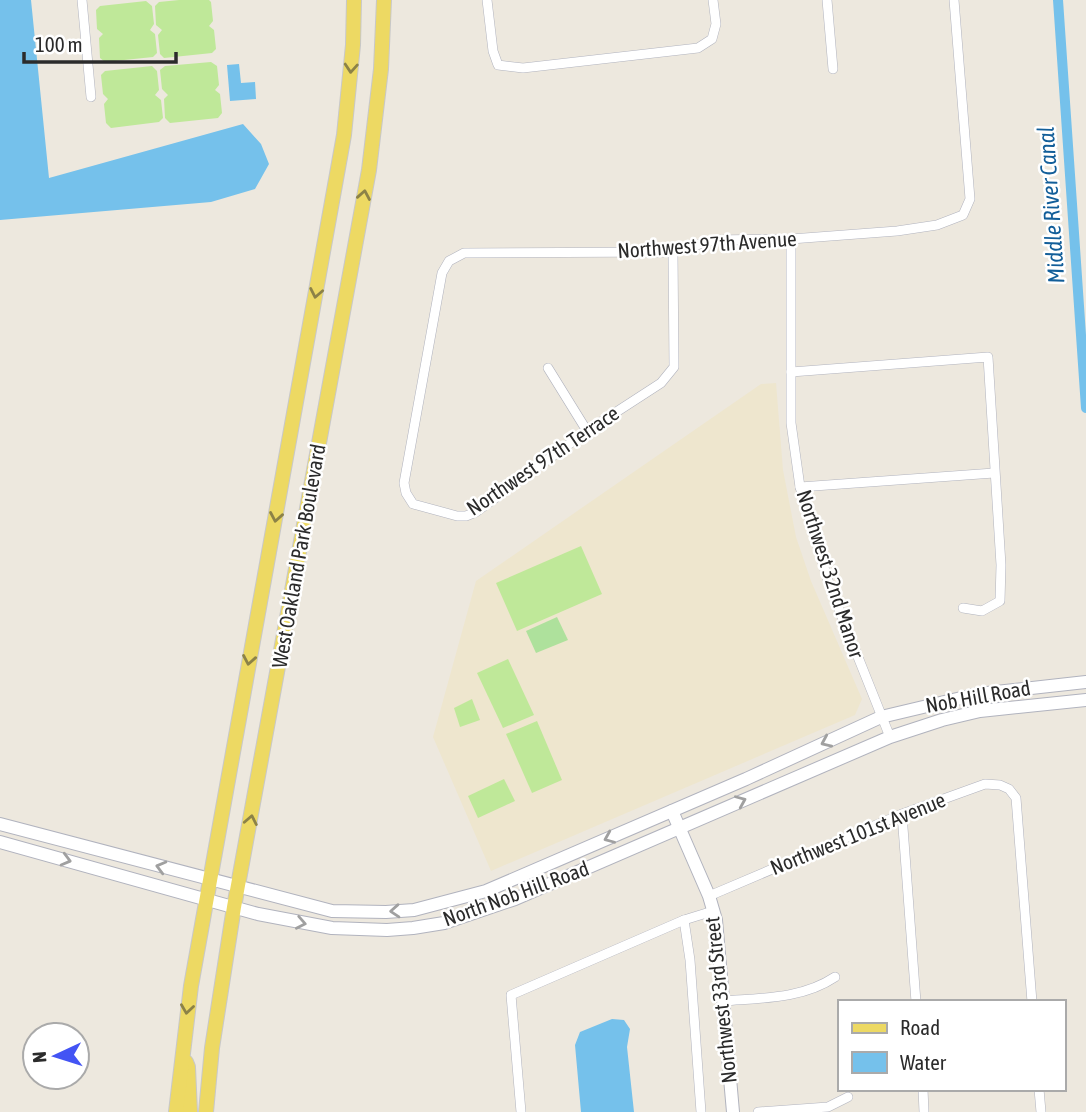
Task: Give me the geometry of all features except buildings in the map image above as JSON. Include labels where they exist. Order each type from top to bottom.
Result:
[{"type":"main road","name":"West Oakland Park Boulevard","points":[[176,1112],[181,1055],[209,880],[344,135],[353,46],[354,0]]},
{"type":"main road","name":"West Oakland Park Boulevard","points":[[206,1112],[212,1048],[234,907],[369,170],[380,80],[384,0]]},
{"type":"main road","name":"Nob Hill Road","points":[[881,717],[978,694],[1081,682]]},
{"type":"main road","name":"Nob Hill Road","points":[[890,737],[980,711],[1083,700]]},
{"type":"main road","name":"North Nob Hill Road","points":[[0,824],[332,911],[414,910],[486,891],[881,717]]},
{"type":"main road","name":"North Nob Hill Road","points":[[0,842],[258,914],[332,928],[387,930],[444,923],[516,899],[890,737]]},
{"type":"main road","name":"Northwest 33rd Street","points":[[671,811],[713,911],[733,1112]]},
{"type":"main road","points":[[181,1055],[188,1067],[190,1112]]},
{"type":"street","points":[[82,0],[91,97]]},
{"type":"street","points":[[487,0],[493,51],[498,65],[523,68],[698,48],[712,39],[716,24],[713,0]]},
{"type":"street","points":[[827,0],[832,69]]},
{"type":"street","name":"Northwest 97th Avenue","points":[[406,493],[404,483],[443,273],[449,261],[464,253],[673,252],[714,240],[791,239],[897,231],[937,225],[963,215],[970,199],[954,0]]},
{"type":"street","name":"Northwest 32nd Manor","points":[[791,239],[790,423],[800,487],[830,587],[890,737]]},
{"type":"street","name":"Northwest 97th Terrace","points":[[406,493],[414,504],[457,516],[476,512],[586,431],[661,383],[674,367],[673,252]]},
{"type":"street","points":[[791,372],[988,357],[1001,565],[1000,601],[982,611],[963,608]]},
{"type":"street","points":[[548,368],[586,431]]},
{"type":"street","points":[[800,487],[994,473]]},
{"type":"street","name":"Northwest 101st Avenue","points":[[709,897],[902,814],[985,784],[1000,785],[1009,789],[1016,798],[1032,1000]]},
{"type":"street","points":[[902,814],[916,1000]]},
{"type":"street","points":[[521,1112],[511,995],[684,920],[713,911]]},
{"type":"street","name":"Northwest 33rd Street","points":[[684,920],[690,960],[701,1112]]},
{"type":"street","points":[[723,1001],[799,994],[821,986],[835,977]]},
{"type":"street","points":[[923,1091],[924,1112]]},
{"type":"street","points":[[1039,1091],[1041,1112]]},
{"type":"street","points":[[758,1112],[828,1107],[848,1097]]},
{"type":"shaded area","points":[[776,383],[783,470],[796,537],[811,581],[862,699],[855,715],[491,871],[433,737],[476,581],[761,384]]},
{"type":"green space","points":[[146,1],[152,6],[154,24],[150,30],[155,34],[157,53],[153,57],[105,62],[100,58],[99,38],[103,34],[97,29],[96,10],[100,6]]},
{"type":"green space","points":[[159,2],[211,2],[213,21],[209,26],[214,30],[216,49],[212,53],[164,58],[160,54],[158,35],[162,30],[156,25],[155,6]]},
{"type":"green space","points":[[211,62],[217,66],[219,85],[215,90],[220,94],[222,113],[218,118],[170,123],[165,118],[164,99],[168,95],[162,89],[160,70],[165,66]]},
{"type":"green space","points":[[152,66],[157,71],[159,90],[155,95],[161,100],[163,118],[159,122],[111,128],[106,123],[104,104],[108,99],[103,94],[101,75],[105,71]]},
{"type":"green space","points":[[581,546],[602,594],[517,631],[496,583]]},
{"type":"green space","points":[[557,617],[568,640],[536,653],[526,631]]},
{"type":"green space","points":[[508,659],[534,715],[503,728],[477,673]]},
{"type":"green space","points":[[472,699],[480,720],[460,727],[454,708]]},
{"type":"green space","points":[[537,721],[562,780],[532,793],[506,734]]},
{"type":"green space","points":[[504,779],[515,801],[478,818],[468,796]]},
{"type":"water","points":[[0,0],[31,0],[49,178],[243,124],[261,144],[269,164],[255,189],[211,202],[0,220]]},
{"type":"water","points":[[239,64],[241,83],[255,82],[256,99],[230,101],[227,65]]},
{"type":"water","points":[[612,1019],[624,1020],[630,1029],[627,1047],[634,1112],[581,1112],[575,1045],[580,1032]]},
{"type":"waterway","name":"Middle River Canal","points":[[1058,0],[1086,408]]}]
